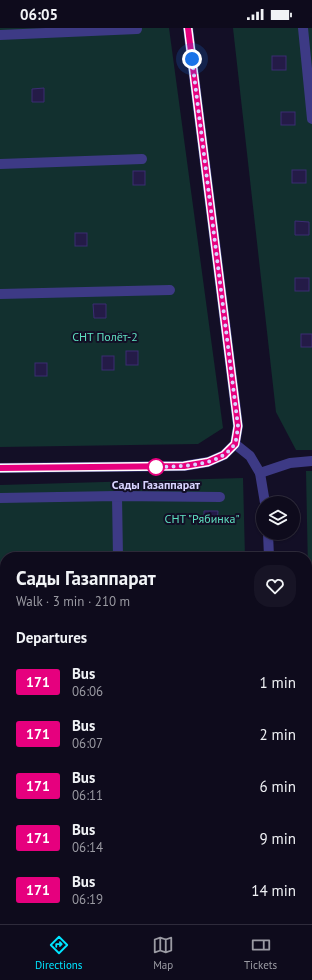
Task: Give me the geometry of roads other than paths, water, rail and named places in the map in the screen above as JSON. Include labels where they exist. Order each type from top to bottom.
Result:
[{"type":"street","points":[[0,468],[184,466],[208,462],[224,455],[235,444],[238,426],[188,28]]},
{"type":"street","points":[[303,28],[312,119]]},
{"type":"street","points":[[0,35],[137,29]]},
{"type":"street","points":[[0,164],[142,159]]},
{"type":"street","points":[[0,294],[170,290]]},
{"type":"street","points":[[235,444],[250,456],[260,473],[264,496]]},
{"type":"street","points":[[260,473],[290,463],[312,461]]},
{"type":"street","points":[[0,498],[117,496],[220,497]]},
{"type":"street","points":[[117,496],[118,552]]},
{"type":"street","points":[[268,540],[269,552]]},
{"type":"place","name":"Сады Газаппарат","points":[[156,467]]},
{"type":"park label","name":"СНТ Полёт-2","points":[[105,336]]},
{"type":"park label","name":"СНТ \"Рябинка\"","points":[[202,518]]}]
